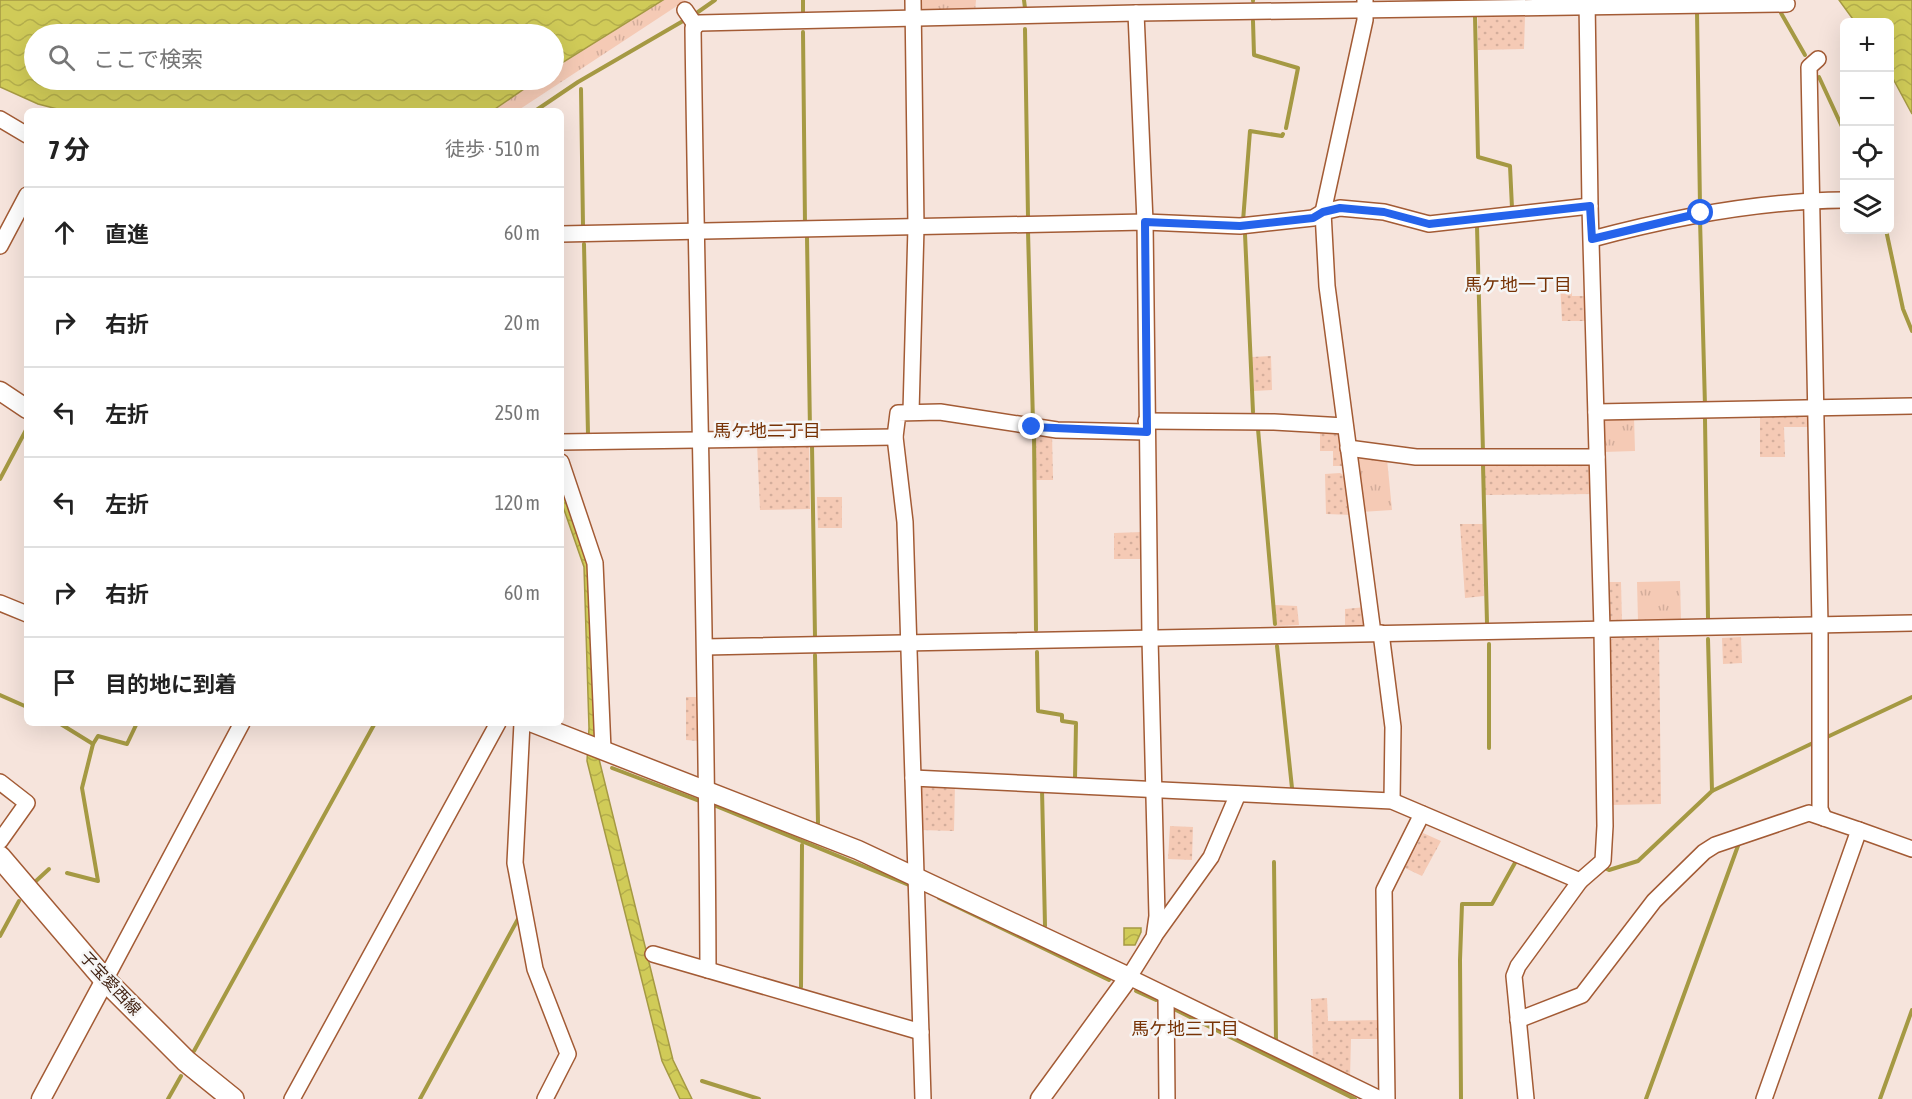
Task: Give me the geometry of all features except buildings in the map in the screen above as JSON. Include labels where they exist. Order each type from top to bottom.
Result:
[{"type":"main road","name":"子宝愛西線","points":[[0,857],[105,980],[186,1061],[233,1099]]},
{"type":"street","points":[[911,412],[916,227],[913,0]]},
{"type":"street","points":[[1526,1099],[1514,976],[1518,966],[1580,881],[1604,861],[1602,629],[1590,206],[1587,3]]},
{"type":"street","points":[[708,970],[708,790],[695,231],[693,28],[699,23],[913,20],[1365,5],[1786,4]]},
{"type":"street","points":[[1365,5],[1365,20],[1323,212],[1327,286],[1345,426],[1393,727],[1392,801]]},
{"type":"street","points":[[685,10],[696,26]]},
{"type":"street","points":[[1136,13],[1145,222],[1150,638],[1157,916],[1154,937]]},
{"type":"street","points":[[1818,59],[1809,67],[1820,625],[1820,809],[1824,818]]},
{"type":"street","points":[[0,118],[24,133]]},
{"type":"street","points":[[1592,239],[1701,213],[1811,200],[1840,200]]},
{"type":"street","points":[[0,246],[24,201]]},
{"type":"street","points":[[564,234],[1145,222],[1240,226],[1313,218],[1323,212],[1340,208],[1384,212],[1429,224],[1590,206]]},
{"type":"street","points":[[0,391],[24,407]]},
{"type":"street","points":[[1596,412],[1912,406]]},
{"type":"street","points":[[924,1099],[905,522],[895,437],[898,413],[940,412],[1057,430],[1274,422],[1345,426]]},
{"type":"street","points":[[564,442],[895,437]]},
{"type":"street","points":[[1348,448],[1416,457],[1597,457]]},
{"type":"street","points":[[564,471],[595,562],[603,750]]},
{"type":"street","points":[[0,603],[24,613]]},
{"type":"street","points":[[705,646],[1912,623]]},
{"type":"street","points":[[40,1099],[240,726]]},
{"type":"street","points":[[292,1099],[496,726]]},
{"type":"street","points":[[522,726],[515,863],[536,969],[568,1054],[545,1099]]},
{"type":"street","points":[[540,726],[858,850],[1129,977],[1380,1099]]},
{"type":"street","points":[[914,778],[1392,801],[1580,881]]},
{"type":"street","points":[[0,782],[27,803],[0,841]]},
{"type":"street","points":[[1040,1099],[1129,977],[1154,937],[1211,857],[1238,794]]},
{"type":"street","points":[[1518,1020],[1582,995],[1654,901],[1704,852],[1715,845],[1809,813],[1912,849]]},
{"type":"street","points":[[1387,1099],[1384,890],[1422,814]]},
{"type":"street","points":[[1764,1099],[1859,830]]},
{"type":"street","points":[[653,954],[921,1032]]},
{"type":"street","points":[[1166,996],[1167,1099]]},
{"type":"green space","points":[[663,0],[686,0],[564,80],[564,62]]},
{"type":"green space","points":[[919,0],[976,0],[975,12],[924,12],[919,5]]},
{"type":"green space","points":[[1478,16],[1525,16],[1524,49],[1478,50]]},
{"type":"green space","points":[[522,90],[549,90],[522,108],[496,108]]},
{"type":"green space","points":[[1560,282],[1571,282],[1572,296],[1587,296],[1588,321],[1562,321]]},
{"type":"green space","points":[[1271,356],[1272,390],[1254,391],[1252,357]]},
{"type":"green space","points":[[1760,414],[1804,414],[1808,416],[1808,427],[1784,427],[1785,457],[1760,457]]},
{"type":"green space","points":[[1634,417],[1635,451],[1603,452],[1602,422],[1605,418]]},
{"type":"green space","points":[[1320,428],[1339,430],[1346,466],[1333,466],[1333,451],[1320,451]]},
{"type":"green space","points":[[1032,431],[1052,433],[1053,480],[1033,480]]},
{"type":"green space","points":[[809,443],[810,509],[760,510],[757,444]]},
{"type":"green space","points":[[1355,455],[1387,459],[1392,510],[1361,512]]},
{"type":"green space","points":[[1585,462],[1592,469],[1593,494],[1485,495],[1485,463]]},
{"type":"green space","points":[[1340,473],[1348,478],[1352,515],[1326,514],[1325,474]]},
{"type":"green space","points":[[817,497],[842,497],[842,528],[818,528]]},
{"type":"green space","points":[[1460,524],[1483,524],[1484,596],[1465,598]]},
{"type":"green space","points":[[1142,532],[1143,559],[1114,559],[1114,533]]},
{"type":"green space","points":[[1680,581],[1681,620],[1638,621],[1637,582]]},
{"type":"green space","points":[[1606,582],[1621,582],[1622,621],[1612,621],[1607,616]]},
{"type":"green space","points":[[1275,605],[1297,606],[1299,625],[1277,626]]},
{"type":"green space","points":[[1366,607],[1364,625],[1345,625],[1345,609]]},
{"type":"green space","points":[[1659,637],[1661,804],[1611,805],[1608,643],[1613,638]]},
{"type":"green space","points":[[1741,637],[1742,663],[1723,664],[1722,638]]},
{"type":"green space","points":[[686,697],[698,697],[699,741],[686,740]]},
{"type":"green space","points":[[927,784],[955,784],[954,831],[921,830],[920,788]]},
{"type":"green space","points":[[1170,826],[1193,827],[1192,860],[1168,859]]},
{"type":"green space","points":[[1423,833],[1441,841],[1422,876],[1405,868]]},
{"type":"green space","points":[[1327,998],[1328,1021],[1382,1020],[1381,1039],[1351,1039],[1350,1078],[1313,1059],[1311,999]]},
{"type":"water","points":[[0,0],[663,0],[564,62],[564,24],[24,24],[24,90],[522,90],[496,108],[53,108],[38,104],[0,87]]},
{"type":"water","points":[[1839,0],[1912,0],[1912,114],[1894,80],[1894,18],[1852,18]]},
{"type":"water","points":[[564,488],[591,565],[599,759],[673,1060],[692,1099],[680,1099],[662,1061],[587,761],[589,728],[584,567],[564,510]]},
{"type":"water","points":[[1124,928],[1141,928],[1135,945],[1124,945]]},
{"type":"waterway","points":[[698,12],[715,0]]},
{"type":"waterway","points":[[803,0],[803,13]]},
{"type":"waterway","points":[[1024,0],[1025,8]]},
{"type":"waterway","points":[[1697,12],[1700,206]]},
{"type":"waterway","points":[[1781,13],[1805,55]]},
{"type":"waterway","points":[[1475,16],[1478,157],[1510,166],[1512,208],[1510,208]]},
{"type":"waterway","points":[[539,108],[578,82],[683,21]]},
{"type":"waterway","points":[[1253,21],[1254,55],[1298,68],[1286,128]]},
{"type":"waterway","points":[[1025,29],[1028,217]]},
{"type":"waterway","points":[[803,32],[805,225]]},
{"type":"waterway","points":[[1819,77],[1842,126]]},
{"type":"waterway","points":[[581,89],[583,226]]},
{"type":"waterway","points":[[1243,221],[1250,131],[1282,136],[1283,134]]},
{"type":"waterway","points":[[1700,219],[1705,406]]},
{"type":"waterway","points":[[1477,226],[1483,452]]},
{"type":"waterway","points":[[1028,231],[1033,422]]},
{"type":"waterway","points":[[1245,234],[1253,412]]},
{"type":"waterway","points":[[1887,234],[1903,309],[1912,331]]},
{"type":"waterway","points":[[807,237],[810,431]]},
{"type":"waterway","points":[[584,244],[588,434]]},
{"type":"waterway","points":[[1705,419],[1708,618]]},
{"type":"waterway","points":[[1258,429],[1275,624]]},
{"type":"waterway","points":[[1034,433],[1036,630]]},
{"type":"waterway","points":[[0,479],[24,434]]},
{"type":"waterway","points":[[812,445],[815,637]]},
{"type":"waterway","points":[[1483,465],[1487,623]]},
{"type":"waterway","points":[[1708,639],[1712,791]]},
{"type":"waterway","points":[[1489,644],[1489,748]]},
{"type":"waterway","points":[[1277,646],[1292,788]]},
{"type":"waterway","points":[[1037,652],[1038,711],[1062,715],[1062,721],[1076,723],[1075,779]]},
{"type":"waterway","points":[[815,655],[818,823]]},
{"type":"waterway","points":[[0,695],[24,706]]},
{"type":"waterway","points":[[1825,738],[1912,697]]},
{"type":"waterway","points":[[64,726],[93,744]]},
{"type":"waterway","points":[[67,873],[98,881],[82,788],[93,744],[98,736],[127,744],[136,726]]},
{"type":"waterway","points":[[194,1051],[373,726]]},
{"type":"waterway","points":[[1605,868],[1609,870],[1638,861],[1712,791],[1813,743]]},
{"type":"waterway","points":[[612,768],[702,802]]},
{"type":"waterway","points":[[1042,789],[1045,926]]},
{"type":"waterway","points":[[716,806],[909,885]]},
{"type":"waterway","points":[[1646,1099],[1741,842]]},
{"type":"waterway","points":[[801,987],[802,845]]},
{"type":"waterway","points":[[1461,1099],[1462,904],[1492,904],[1516,861],[1520,862]]},
{"type":"waterway","points":[[1274,862],[1276,1042]]},
{"type":"waterway","points":[[36,881],[49,869]]},
{"type":"waterway","points":[[939,898],[1109,980]]},
{"type":"waterway","points":[[0,936],[19,901]]},
{"type":"waterway","points":[[420,1099],[518,919]]},
{"type":"waterway","points":[[1136,991],[1156,1000]]},
{"type":"waterway","points":[[1172,1008],[1355,1099]]},
{"type":"waterway","points":[[1880,1099],[1912,1010]]},
{"type":"waterway","points":[[168,1099],[181,1076]]},
{"type":"waterway","points":[[702,1081],[759,1099]]},
{"type":"district","name":"馬ケ地一丁目","points":[[1518,285]]},
{"type":"district","name":"馬ケ地二丁目","points":[[767,431]]},
{"type":"district","name":"馬ケ地三丁目","points":[[1185,1029]]},
{"type":"route","points":[[1032,427],[1101,432],[1147,432],[1145,222],[1240,226],[1313,218],[1323,212],[1340,208],[1384,212],[1429,224],[1590,206],[1592,239],[1701,213]]}]
